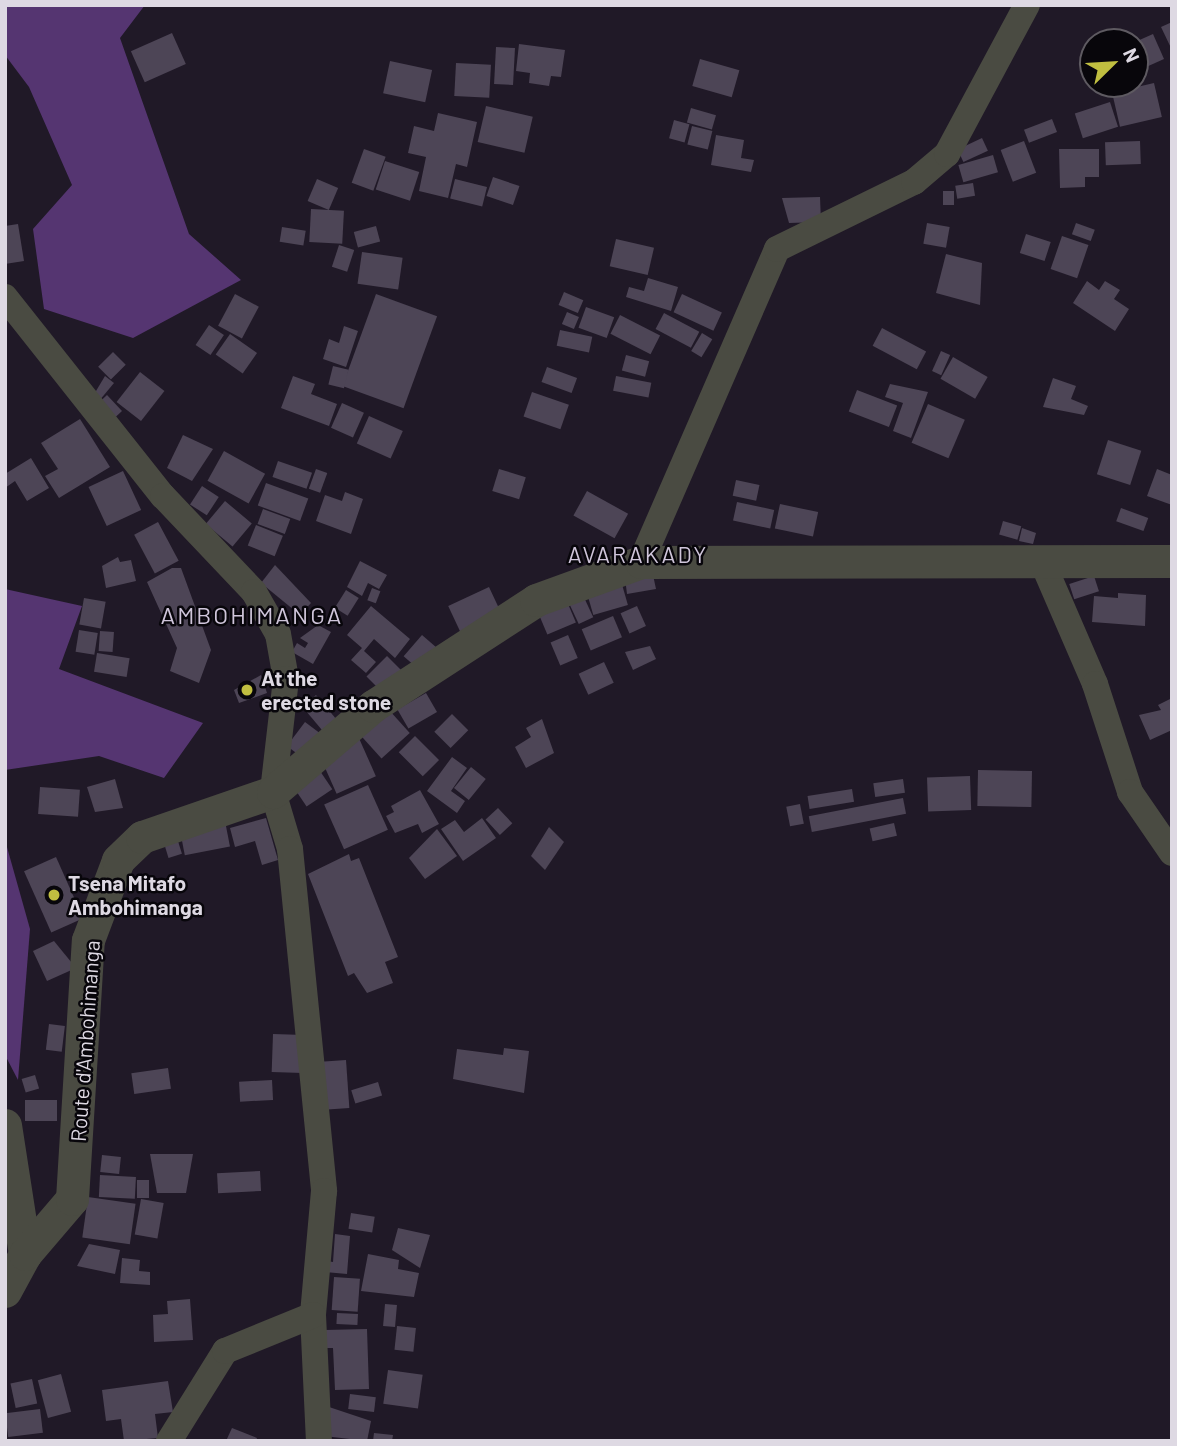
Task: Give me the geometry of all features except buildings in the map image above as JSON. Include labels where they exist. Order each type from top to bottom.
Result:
[{"type":"street","points":[[641,562],[777,249],[914,182],[947,154],[1027,5]]},
{"type":"street","points":[[5,296],[163,496],[254,592],[278,634],[286,679],[273,792],[290,849],[324,1191],[313,1315],[319,1441]]},
{"type":"street","points":[[1041,559],[1095,684],[1130,792],[1172,853]]},
{"type":"street","points":[[273,792],[373,706],[536,600],[641,562],[1041,559],[1172,561]]},
{"type":"street","name":"Route d'Ambohimanga","points":[[5,1291],[25,1254],[72,1199],[88,940],[118,860],[142,837],[273,792]]},
{"type":"street","points":[[5,1125],[25,1254]]},
{"type":"street","points":[[169,1441],[225,1352],[313,1315]]},
{"type":"shaded area","points":[[5,5],[145,5],[120,38],[189,234],[241,280],[133,338],[44,309],[33,229],[72,185],[29,87],[5,55]]},
{"type":"shaded area","points":[[5,589],[82,606],[59,669],[203,723],[164,778],[99,756],[5,770]]},
{"type":"shaded area","points":[[5,840],[30,929],[18,1080],[5,1055]]},
{"type":"place","name":"At the erected stone","points":[[247,690]]},
{"type":"place","name":"Tsena Mitafo Ambohimanga","points":[[54,895]]},
{"type":"district","name":"AVARAKADY","points":[[638,554]]},
{"type":"district","name":"AMBOHIMANGA","points":[[252,615]]}]
